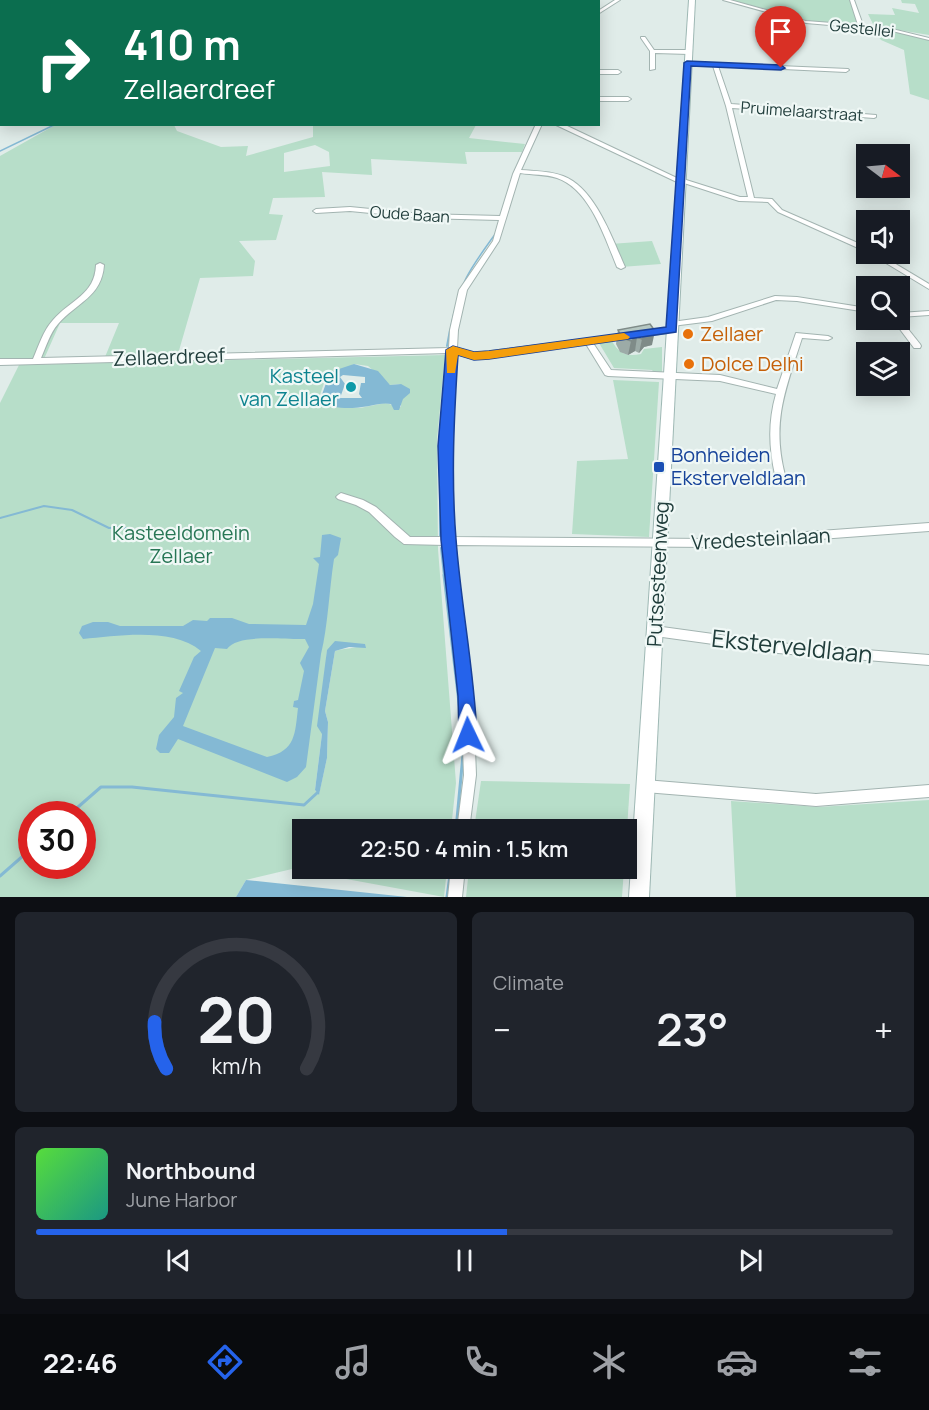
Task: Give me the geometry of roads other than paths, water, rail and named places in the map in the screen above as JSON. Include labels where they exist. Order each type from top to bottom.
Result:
[{"type":"main road","name":"Putsesteenweg","points":[[639,897],[660,543],[664,377],[672,327],[692,0]]},
{"type":"street","points":[[600,12],[618,0]]},
{"type":"street","name":"Gestellei","points":[[725,0],[806,22],[896,30],[929,39]]},
{"type":"street","points":[[852,0],[861,26]]},
{"type":"street","points":[[643,38],[653,51],[652,69]]},
{"type":"street","points":[[653,51],[688,52]]},
{"type":"street","points":[[687,63],[846,70]]},
{"type":"street","points":[[715,65],[729,106],[751,198]]},
{"type":"street","points":[[600,72],[618,72]]},
{"type":"street","points":[[600,99],[628,99]]},
{"type":"street","name":"Pruimelaarstraat","points":[[729,106],[874,116]]},
{"type":"street","points":[[464,819],[470,775],[467,696],[448,540],[445,446],[454,330],[463,290],[496,241],[518,171],[538,126]]},
{"type":"street","points":[[560,126],[681,181],[739,199],[770,200],[780,211],[856,245]]},
{"type":"street","points":[[518,171],[559,176],[581,191],[597,217],[621,267]]},
{"type":"street","name":"Oude Baan","points":[[316,211],[350,209],[422,216],[504,218]]},
{"type":"street","points":[[891,264],[929,287]]},
{"type":"street","points":[[36,361],[53,324],[91,289],[99,277],[100,265]]},
{"type":"street","name":"Zellaerdreef","points":[[0,362],[453,350],[474,356],[672,327],[709,319],[775,298],[856,308]]},
{"type":"street","points":[[910,316],[929,313]]},
{"type":"street","points":[[905,330],[917,346]]},
{"type":"street","points":[[781,479],[772,441],[774,413],[800,335],[828,338]]},
{"type":"street","points":[[588,341],[608,373],[720,378],[781,393]]},
{"type":"street","points":[[766,478],[798,478]]},
{"type":"street","name":"Vredesteinlaan","points":[[341,497],[355,500],[376,512],[390,530],[408,541],[711,543],[929,527]]},
{"type":"street","name":"Eksterveldlaan","points":[[655,631],[778,648],[929,660]]},
{"type":"street","points":[[645,786],[816,800],[929,791]]},
{"type":"street","points":[[455,897],[457,879]]},
{"type":"water","points":[[354,364],[378,371],[390,385],[401,384],[410,389],[410,393],[403,399],[399,410],[394,410],[391,404],[352,408],[324,405],[319,403],[330,372]],"holes":[[[343,375],[365,377],[365,383],[361,383],[359,394],[362,398],[340,398],[345,384],[340,377]]]},
{"type":"water","points":[[330,534],[341,538],[338,555],[334,559],[306,767],[297,777],[287,782],[178,739],[169,753],[160,753],[156,749],[159,735],[174,717],[176,698],[183,693],[179,691],[194,657],[201,651],[189,643],[160,636],[128,635],[83,639],[79,633],[82,626],[93,622],[108,622],[120,626],[183,626],[193,620],[207,621],[210,618],[232,618],[249,624],[306,625],[313,604],[319,564],[313,558],[320,557],[322,535]],"holes":[[[263,638],[305,639],[309,647],[300,663],[304,671],[298,700],[294,701],[293,707],[298,708],[295,733],[284,750],[267,757],[183,726],[215,648],[227,649],[241,641]]]},
{"type":"water","points":[[335,641],[365,644],[366,648],[349,647],[335,651],[325,711],[328,722],[327,758],[319,795],[315,790],[322,734],[317,726],[327,650]]},
{"type":"water","points":[[246,880],[407,897],[236,897]]},
{"type":"waterway","points":[[0,151],[52,126]]},
{"type":"waterway","points":[[450,331],[461,289],[478,258],[496,233]]},
{"type":"waterway","points":[[447,346],[450,330]]},
{"type":"waterway","points":[[440,536],[440,452],[447,353]]},
{"type":"waterway","points":[[0,518],[44,506],[72,510],[109,528],[120,527],[143,532]]},
{"type":"waterway","points":[[168,533],[219,530]]},
{"type":"waterway","points":[[441,548],[444,576]]},
{"type":"waterway","points":[[444,575],[463,737]]},
{"type":"waterway","points":[[457,819],[463,755]]},
{"type":"waterway","points":[[85,801],[101,787],[132,787],[304,805],[317,793]]},
{"type":"waterway","points":[[0,876],[18,860]]},
{"type":"waterway","points":[[447,897],[449,879]]},
{"type":"place","name":"Zellaer","points":[[688,334]]},
{"type":"place","name":"Dolce Delhi","points":[[689,364]]},
{"type":"place","name":"Kasteel van Zellaer","points":[[351,387]]},
{"type":"place","name":"Bonheiden Eksterveldlaan","points":[[659,467]]},
{"type":"park label","name":"Kasteeldomein Zellaer","points":[[181,544]]}]
